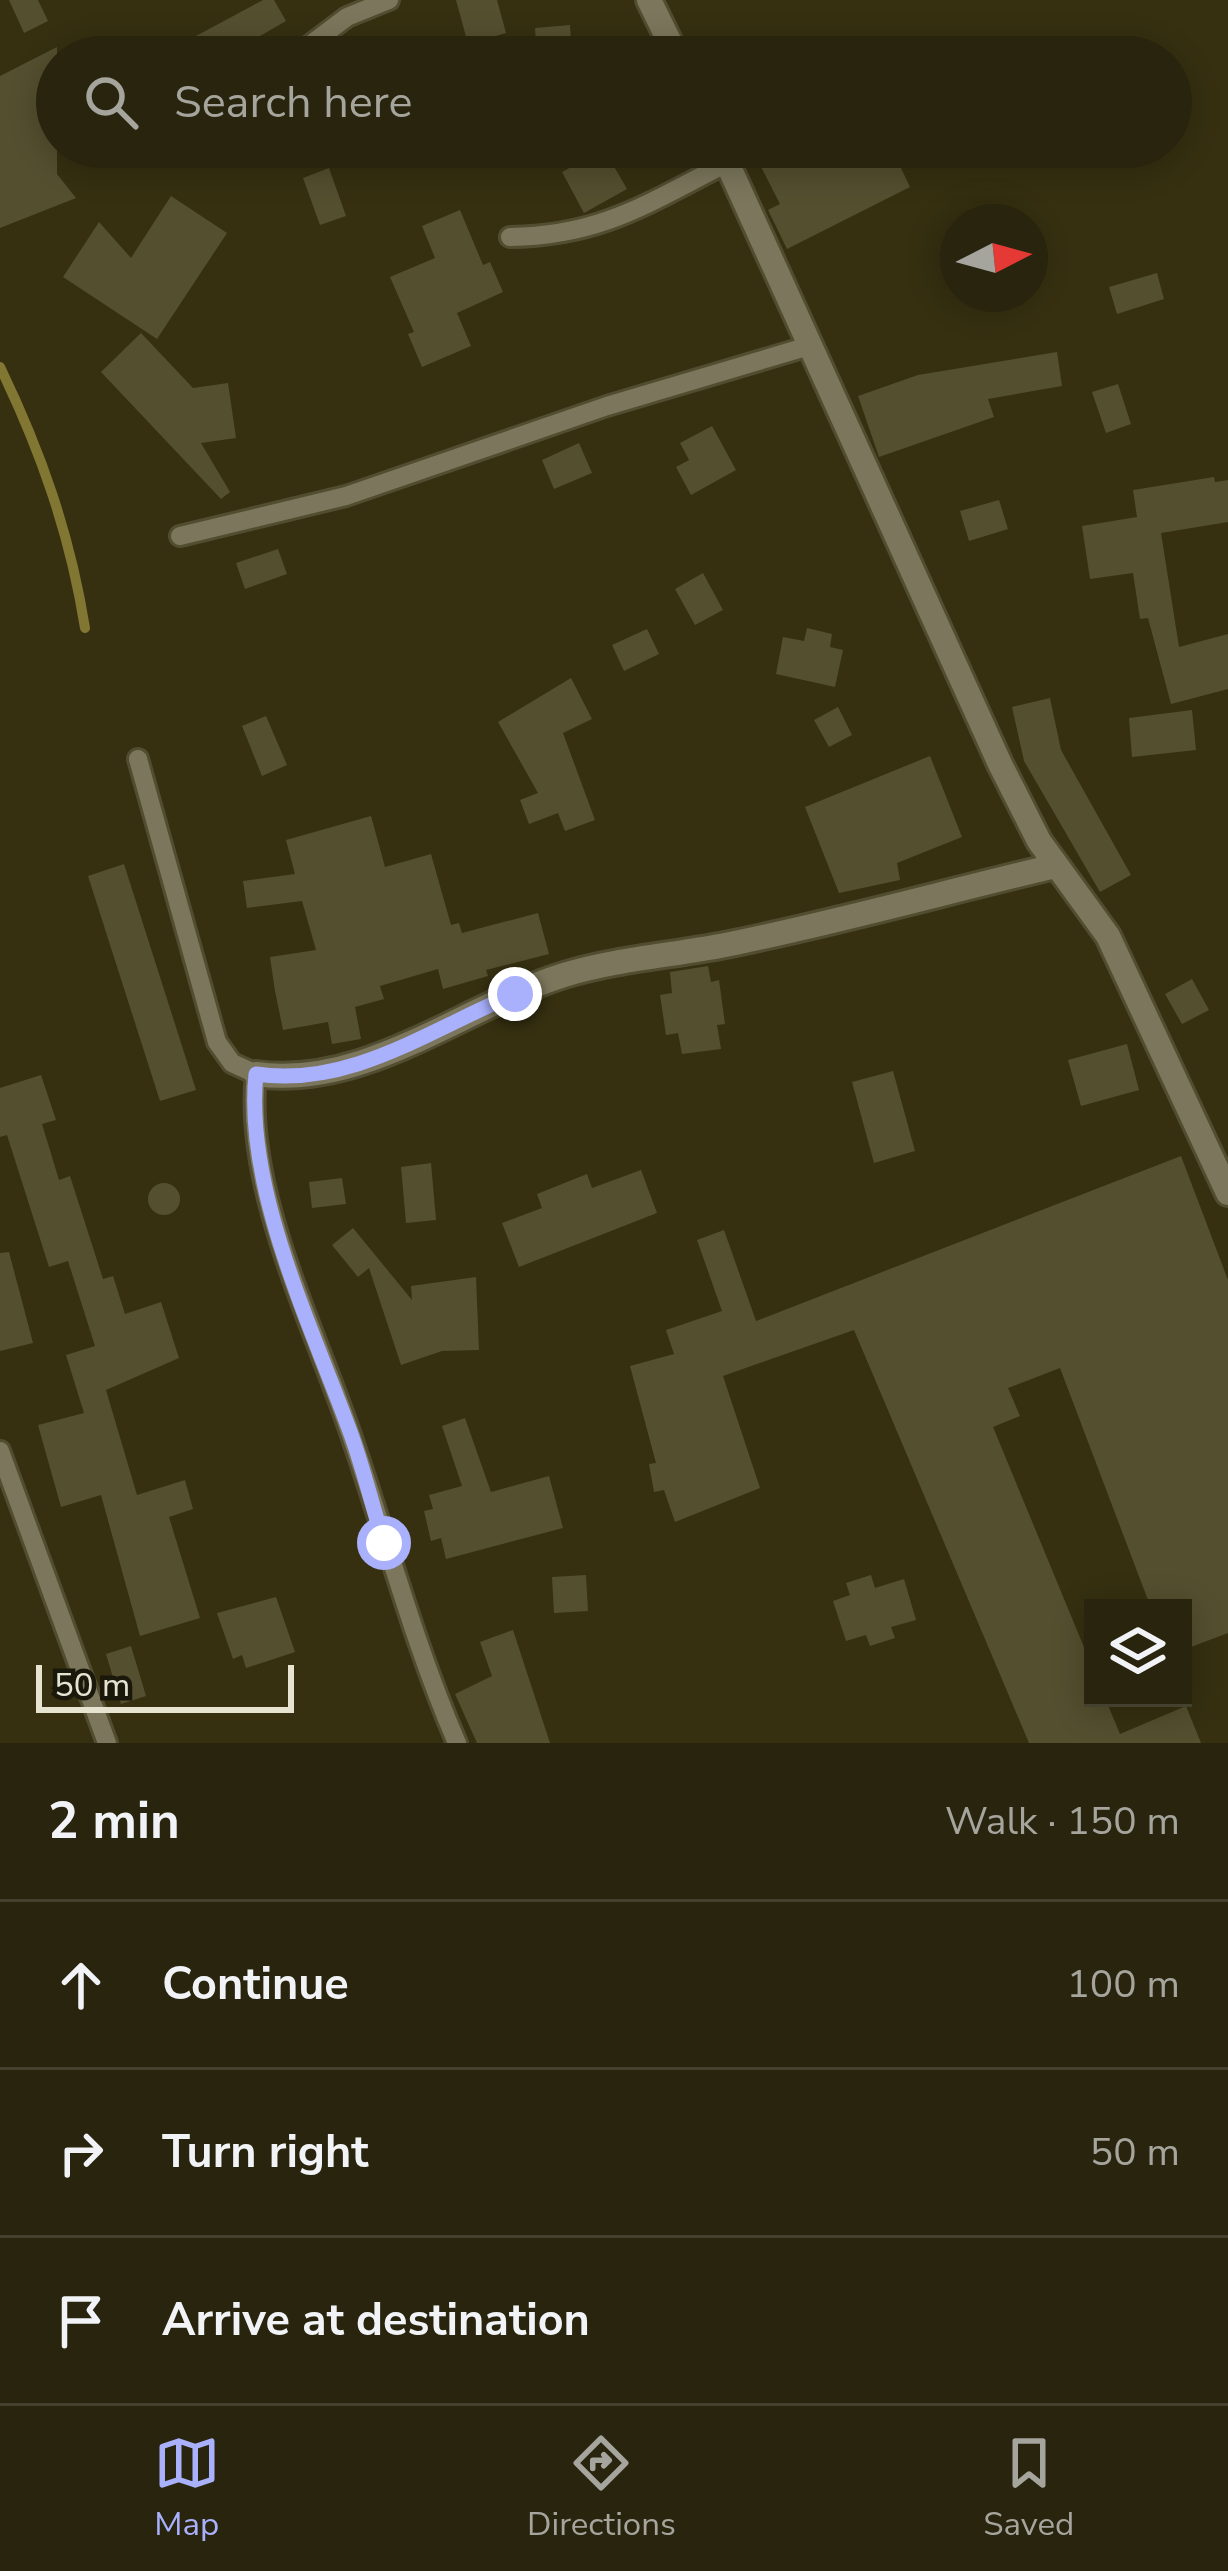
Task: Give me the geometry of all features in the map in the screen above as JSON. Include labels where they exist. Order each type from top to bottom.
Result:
[{"type":"street","points":[[649,0],[667,36]]},
{"type":"street","points":[[730,168],[1000,764],[1055,866],[1108,937],[1228,1192]]},
{"type":"street","points":[[256,1074],[284,1078],[349,1070],[566,974],[730,944],[1055,866]]},
{"type":"lane","points":[[322,36],[347,17],[388,0]]},
{"type":"lane","points":[[510,237],[558,237],[602,226],[702,168]]},
{"type":"lane","points":[[180,536],[346,496],[607,406],[809,346]]},
{"type":"lane","points":[[138,758],[217,1042],[232,1063],[256,1074],[254,1131],[285,1254],[353,1439],[415,1646],[457,1743]]},
{"type":"lane","points":[[0,1450],[107,1743]]},
{"type":"building","points":[[9,0],[38,0],[48,21],[24,33]]},
{"type":"building","points":[[263,0],[274,0],[286,21],[260,36],[196,36]]},
{"type":"building","points":[[456,0],[497,0],[506,33],[466,36]]},
{"type":"building","points":[[570,25],[571,36],[536,36],[535,28]]},
{"type":"building","points":[[36,58],[36,168],[57,168],[76,198],[0,228],[0,76]]},
{"type":"building","points":[[329,168],[346,216],[320,225],[303,178]]},
{"type":"building","points":[[615,168],[627,189],[584,213],[562,172]]},
{"type":"building","points":[[762,168],[901,168],[910,187],[787,249],[768,210],[780,204]]},
{"type":"building","points":[[171,196],[227,233],[157,339],[63,277],[99,222],[131,258]]},
{"type":"building","points":[[460,210],[483,265],[490,262],[503,292],[457,313],[471,346],[422,367],[408,334],[414,332],[390,277],[435,258],[422,226]]},
{"type":"building","points":[[1157,273],[1164,299],[1117,314],[1109,287]]},
{"type":"building","points":[[141,333],[193,388],[228,383],[236,438],[201,443],[230,492],[221,499],[101,372]]},
{"type":"building","points":[[1057,352],[1062,386],[988,399],[994,417],[879,457],[858,396],[918,375]]},
{"type":"building","points":[[1118,384],[1131,424],[1106,433],[1092,392]]},
{"type":"building","points":[[712,426],[736,470],[691,495],[676,467],[689,460],[680,443]]},
{"type":"building","points":[[579,443],[592,473],[554,489],[542,460]]},
{"type":"building","points":[[1214,477],[1215,482],[1228,480],[1228,522],[1161,533],[1179,647],[1228,634],[1228,689],[1171,704],[1148,618],[1140,619],[1133,573],[1090,579],[1082,526],[1137,517],[1133,490]]},
{"type":"building","points":[[999,500],[1008,529],[969,541],[960,511]]},
{"type":"building","points":[[278,549],[287,574],[245,589],[236,563]]},
{"type":"building","points":[[703,573],[723,610],[695,625],[675,589]]},
{"type":"building","points":[[807,628],[832,634],[830,647],[843,650],[835,687],[776,674],[783,637],[804,641]]},
{"type":"building","points":[[647,629],[659,654],[624,671],[612,645]]},
{"type":"building","points":[[571,678],[592,719],[563,733],[595,820],[565,831],[558,813],[529,824],[520,800],[538,793],[498,722]]},
{"type":"building","points":[[1050,698],[1061,750],[1131,875],[1100,892],[1024,761],[1012,707]]},
{"type":"building","points":[[838,707],[852,735],[829,747],[814,720]]},
{"type":"building","points":[[1192,710],[1196,750],[1132,757],[1129,718]]},
{"type":"building","points":[[266,716],[287,765],[262,776],[242,726]]},
{"type":"building","points":[[930,756],[962,837],[897,863],[900,880],[839,893],[805,807]]},
{"type":"building","points":[[371,816],[385,867],[431,854],[451,925],[459,923],[462,933],[538,913],[549,954],[486,970],[488,976],[443,989],[438,969],[380,986],[384,999],[355,1007],[361,1039],[332,1044],[328,1022],[283,1030],[270,957],[316,950],[302,901],[247,908],[243,881],[295,874],[286,840]]},
{"type":"building","points":[[124,864],[196,1090],[160,1101],[88,876]]},
{"type":"building","points":[[708,966],[711,982],[719,980],[725,1024],[717,1025],[721,1049],[682,1054],[678,1033],[666,1035],[660,995],[672,993],[670,972]]},
{"type":"building","points":[[1192,979],[1209,1010],[1182,1024],[1165,994]]},
{"type":"building","points":[[1127,1044],[1139,1090],[1081,1106],[1068,1060]]},
{"type":"building","points":[[893,1071],[915,1151],[874,1163],[852,1082]]},
{"type":"building","points":[[41,1075],[56,1120],[42,1124],[59,1180],[70,1176],[103,1279],[113,1276],[125,1314],[161,1302],[179,1358],[106,1390],[137,1495],[185,1480],[193,1509],[169,1517],[200,1618],[140,1636],[101,1495],[61,1507],[38,1425],[84,1413],[66,1355],[95,1346],[68,1261],[49,1267],[7,1135],[0,1137],[0,1088]]},
{"type":"building","points":[[1181,1156],[1228,1280],[1228,1633],[1192,1647],[1192,1599],[1148,1599],[1060,1368],[1008,1388],[1020,1416],[993,1427],[1084,1647],[1084,1707],[1109,1707],[1120,1734],[1186,1707],[1201,1743],[1029,1743],[854,1330],[723,1376],[760,1488],[675,1522],[664,1490],[654,1492],[649,1464],[656,1463],[630,1366],[674,1354],[666,1330],[722,1311],[697,1240],[724,1230],[756,1321]]},
{"type":"building","points":[[431,1163],[436,1220],[406,1223],[401,1167]]},
{"type":"building","points":[[641,1170],[657,1213],[519,1267],[502,1223],[542,1208],[537,1194],[587,1174],[592,1188]]},
{"type":"building","points":[[342,1178],[346,1204],[312,1208],[309,1182]]},
{"type":"building","points":[[164,1183],[175,1188],[180,1199],[175,1210],[164,1215],[153,1210],[148,1199],[153,1188]]},
{"type":"building","points":[[353,1228],[412,1300],[411,1286],[476,1277],[479,1350],[442,1351],[401,1365],[369,1268],[358,1277],[332,1245]]},
{"type":"building","points":[[9,1252],[33,1343],[0,1351],[0,1253]]},
{"type":"building","points":[[465,1418],[491,1492],[549,1476],[563,1528],[446,1559],[441,1538],[431,1541],[424,1511],[433,1509],[429,1495],[462,1486],[442,1426]]},
{"type":"building","points":[[586,1575],[588,1611],[554,1613],[552,1577]]},
{"type":"building","points":[[871,1575],[875,1588],[904,1579],[916,1620],[891,1627],[895,1638],[870,1646],[866,1635],[846,1641],[833,1601],[850,1595],[846,1583]]},
{"type":"building","points":[[276,1597],[295,1652],[246,1668],[242,1655],[233,1659],[217,1613]]},
{"type":"building","points":[[513,1630],[550,1743],[477,1743],[455,1694],[492,1676],[480,1642]]},
{"type":"building","points":[[131,1646],[146,1696],[121,1704],[106,1654]]},
{"type":"waterway","points":[[0,367],[52,494],[85,628]]},
{"type":"route","points":[[384,1543],[353,1439],[305,1321],[285,1254],[254,1131],[256,1074],[284,1078],[349,1070],[515,994]]}]
